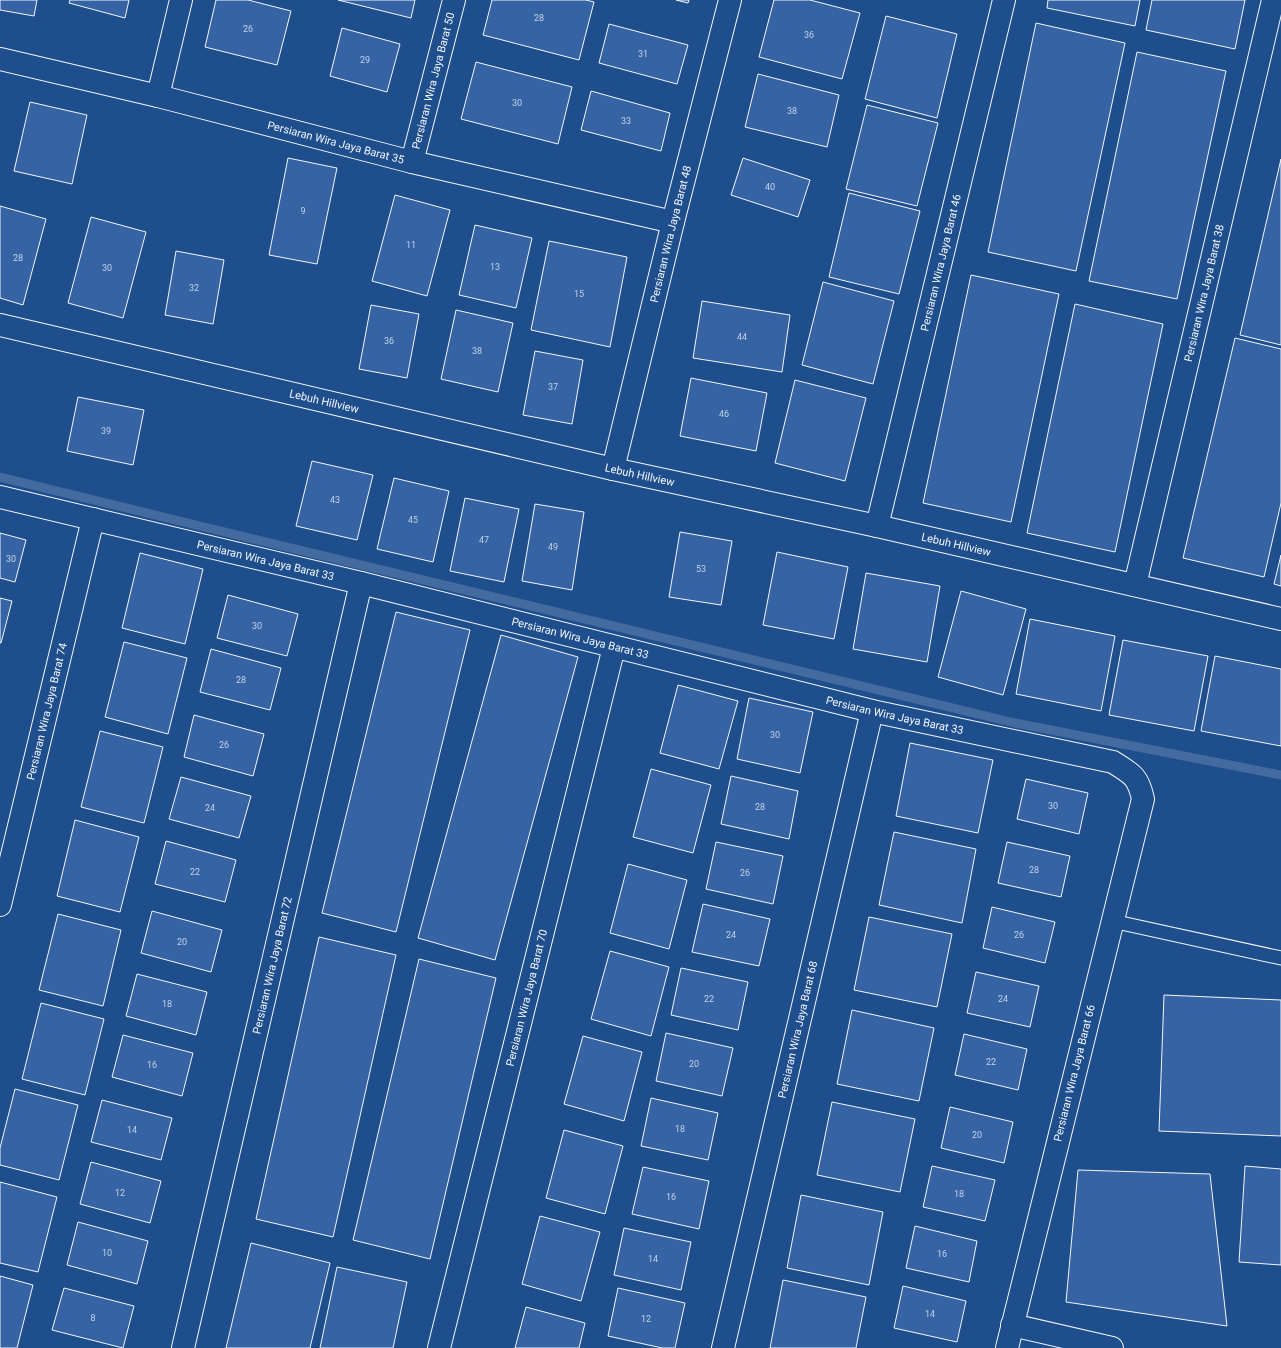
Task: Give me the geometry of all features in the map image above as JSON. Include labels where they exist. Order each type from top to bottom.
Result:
[{"type":"street","points":[[158,96],[181,0]]},
{"type":"street","name":"Persiaran Wira Jaya Barat 50","points":[[412,162],[454,0]]},
{"type":"street","name":"Persiaran Wira Jaya Barat 48","points":[[612,469],[730,0]]},
{"type":"street","name":"Persiaran Wira Jaya Barat 38","points":[[1135,585],[1273,0]]},
{"type":"street","name":"Persiaran Wira Jaya Barat 46","points":[[877,526],[999,1]]},
{"type":"street","name":"Persiaran Wira Jaya Barat 35","points":[[0,59],[158,96],[412,162],[673,222]]},
{"type":"street","name":"Lebuh Hillview","points":[[0,325],[612,469],[877,526],[1281,619]]},
{"type":"street","name":"Persiaran Wira Jaya Barat 33","points":[[0,497],[361,583],[872,711],[1113,762],[1131,774],[1140,785],[1143,799]]},
{"type":"street","name":"Persiaran Wira Jaya Barat 74","points":[[0,905],[94,519]]},
{"type":"street","name":"Persiaran Wira Jaya Barat 72","points":[[184,1348],[361,583]]},
{"type":"street","name":"Persiaran Wira Jaya Barat 70","points":[[439,1348],[614,647]]},
{"type":"street","name":"Persiaran Wira Jaya Barat 68","points":[[723,1348],[872,711]]},
{"type":"street","name":"Persiaran Wira Jaya Barat 66","points":[[1007,1348],[1143,799]]},
{"type":"street","points":[[1012,1325],[1112,1348]]},
{"type":"lane","points":[[1112,921],[1281,958]]},
{"type":"building","points":[[0,0],[37,0],[34,16],[0,10]]},
{"type":"building","points":[[70,0],[129,0],[125,18],[69,3]]},
{"type":"building","points":[[216,0],[248,0],[291,11],[277,65],[205,47]]},
{"type":"building","points":[[338,0],[415,0],[411,18]]},
{"type":"building","points":[[492,0],[586,0],[594,2],[579,60],[483,35]]},
{"type":"building","points":[[676,0],[689,0],[688,3]]},
{"type":"building","points":[[774,0],[810,0],[860,13],[842,79],[759,57]]},
{"type":"building","points":[[1048,0],[1140,0],[1135,26],[1047,8]]},
{"type":"building","points":[[1152,0],[1245,0],[1235,49],[1146,30]]},
{"type":"building","points":[[886,16],[957,34],[937,118],[865,99]]},
{"type":"building","points":[[1036,23],[1125,43],[1076,271],[988,252]]},
{"type":"building","points":[[609,24],[688,45],[677,84],[599,63]]},
{"type":"building","points":[[342,28],[400,44],[387,92],[330,76]]},
{"type":"building","points":[[1137,52],[1226,71],[1177,299],[1089,281]]},
{"type":"building","points":[[476,62],[572,87],[558,144],[461,119]]},
{"type":"building","points":[[758,74],[839,95],[827,147],[745,127]]},
{"type":"building","points":[[591,91],[670,113],[661,151],[581,130]]},
{"type":"building","points":[[30,102],[87,115],[72,184],[14,171]]},
{"type":"building","points":[[867,105],[938,123],[917,206],[846,189]]},
{"type":"building","points":[[288,158],[337,168],[317,264],[269,255]]},
{"type":"building","points":[[743,158],[810,180],[798,217],[731,195]]},
{"type":"building","points":[[1281,159],[1281,345],[1240,335]]},
{"type":"building","points":[[849,193],[920,211],[899,294],[829,277]]},
{"type":"building","points":[[395,195],[450,210],[427,296],[372,281]]},
{"type":"building","points":[[0,206],[46,219],[23,305],[0,298]]},
{"type":"building","points":[[91,217],[146,232],[123,318],[68,303]]},
{"type":"building","points":[[475,225],[532,238],[516,308],[459,295]]},
{"type":"building","points":[[549,241],[627,257],[610,347],[531,330]]},
{"type":"building","points":[[176,251],[224,260],[213,324],[165,315]]},
{"type":"building","points":[[971,275],[1059,294],[1011,522],[923,503]]},
{"type":"building","points":[[823,282],[894,301],[873,384],[802,365]]},
{"type":"building","points":[[702,301],[790,315],[782,372],[693,358]]},
{"type":"building","points":[[1075,304],[1163,324],[1115,552],[1027,533]]},
{"type":"building","points":[[371,305],[419,314],[407,378],[359,369]]},
{"type":"building","points":[[456,310],[513,323],[498,392],[441,379]]},
{"type":"building","points":[[1235,338],[1281,349],[1281,503],[1264,577],[1183,558]]},
{"type":"building","points":[[535,351],[583,360],[572,424],[523,415]]},
{"type":"building","points":[[691,378],[767,393],[756,451],[680,436]]},
{"type":"building","points":[[795,380],[866,398],[845,481],[775,463]]},
{"type":"building","points":[[78,397],[144,410],[133,465],[67,451]]},
{"type":"building","points":[[312,461],[373,475],[357,540],[296,526]]},
{"type":"building","points":[[394,478],[449,491],[433,562],[377,549]]},
{"type":"building","points":[[465,498],[519,509],[504,582],[450,571]]},
{"type":"building","points":[[535,504],[584,512],[572,590],[522,581]]},
{"type":"building","points":[[680,532],[732,541],[721,605],[669,597]]},
{"type":"building","points":[[0,533],[26,540],[15,582],[0,578]]},
{"type":"building","points":[[777,552],[848,567],[834,639],[763,625]]},
{"type":"building","points":[[140,553],[203,569],[185,644],[122,628]]},
{"type":"building","points":[[1281,555],[1281,586],[1274,584]]},
{"type":"building","points":[[866,573],[940,586],[927,662],[853,649]]},
{"type":"building","points":[[961,591],[1026,609],[1003,695],[938,677]]},
{"type":"building","points":[[228,595],[298,614],[287,656],[217,638]]},
{"type":"building","points":[[0,598],[12,601],[1,643],[0,643]]},
{"type":"building","points":[[396,612],[470,630],[396,932],[322,913]]},
{"type":"building","points":[[1030,619],[1115,636],[1101,711],[1016,694]]},
{"type":"building","points":[[501,635],[578,657],[495,960],[418,938]]},
{"type":"building","points":[[1123,640],[1208,656],[1194,731],[1109,715]]},
{"type":"building","points":[[124,642],[187,658],[168,734],[105,717]]},
{"type":"building","points":[[211,649],[281,668],[270,710],[200,692]]},
{"type":"building","points":[[1215,656],[1281,669],[1281,746],[1201,731]]},
{"type":"building","points":[[678,685],[738,701],[719,769],[660,753]]},
{"type":"building","points":[[749,698],[813,712],[800,773],[737,759]]},
{"type":"building","points":[[194,715],[264,734],[253,776],[184,757]]},
{"type":"building","points":[[100,731],[163,747],[144,823],[81,807]]},
{"type":"building","points":[[910,743],[993,760],[978,833],[896,816]]},
{"type":"building","points":[[651,769],[711,785],[693,853],[633,837]]},
{"type":"building","points":[[731,776],[798,791],[789,839],[721,824]]},
{"type":"building","points":[[181,777],[251,796],[239,838],[169,819]]},
{"type":"building","points":[[1026,779],[1088,793],[1079,834],[1017,819]]},
{"type":"building","points":[[75,820],[139,837],[120,912],[57,896]]},
{"type":"building","points":[[894,832],[976,849],[962,923],[879,905]]},
{"type":"building","points":[[166,841],[236,860],[225,902],[155,884]]},
{"type":"building","points":[[716,842],[783,856],[773,904],[706,889]]},
{"type":"building","points":[[1007,842],[1070,856],[1061,897],[998,883]]},
{"type":"building","points":[[628,864],[687,880],[669,949],[610,933]]},
{"type":"building","points":[[703,904],[770,919],[759,966],[692,952]]},
{"type":"building","points":[[992,907],[1055,922],[1045,963],[983,948]]},
{"type":"building","points":[[152,911],[222,930],[211,972],[141,953]]},
{"type":"building","points":[[58,914],[121,930],[103,1006],[39,990]]},
{"type":"building","points":[[869,917],[952,934],[937,1007],[854,990]]},
{"type":"building","points":[[319,937],[396,955],[333,1237],[256,1219]]},
{"type":"building","points":[[610,951],[669,967],[651,1036],[591,1019]]},
{"type":"building","points":[[419,959],[496,978],[430,1259],[353,1240]]},
{"type":"building","points":[[681,968],[748,982],[738,1030],[671,1015]]},
{"type":"building","points":[[976,972],[1039,986],[1030,1027],[967,1013]]},
{"type":"building","points":[[137,974],[207,992],[196,1035],[126,1016]]},
{"type":"building","points":[[1164,995],[1281,1000],[1281,1136],[1159,1131]]},
{"type":"building","points":[[41,1003],[104,1019],[85,1095],[22,1079]]},
{"type":"building","points":[[852,1010],[934,1028],[919,1101],[837,1084]]},
{"type":"building","points":[[666,1033],[733,1048],[722,1096],[656,1081]]},
{"type":"building","points":[[964,1034],[1027,1049],[1018,1090],[955,1075]]},
{"type":"building","points":[[123,1035],[193,1053],[182,1096],[112,1077]]},
{"type":"building","points":[[583,1036],[642,1052],[624,1121],[564,1104]]},
{"type":"building","points":[[15,1089],[78,1105],[59,1180],[0,1165],[0,1148]]},
{"type":"building","points":[[651,1098],[718,1113],[708,1160],[641,1146]]},
{"type":"building","points":[[102,1100],[172,1118],[161,1160],[91,1142]]},
{"type":"building","points":[[832,1102],[915,1119],[900,1192],[817,1175]]},
{"type":"building","points":[[950,1107],[1013,1122],[1004,1163],[941,1148]]},
{"type":"building","points":[[564,1130],[623,1146],[605,1214],[546,1198]]},
{"type":"building","points":[[91,1162],[161,1181],[150,1223],[80,1204]]},
{"type":"building","points":[[932,1166],[995,1180],[985,1221],[923,1207]]},
{"type":"building","points":[[1245,1166],[1281,1169],[1281,1265],[1239,1262]]},
{"type":"building","points":[[643,1167],[709,1181],[699,1229],[632,1214]]},
{"type":"building","points":[[1078,1170],[1210,1174],[1227,1326],[1066,1302]]},
{"type":"building","points":[[0,1182],[57,1197],[38,1272],[0,1263]]},
{"type":"building","points":[[801,1195],[883,1212],[869,1285],[787,1268]]},
{"type":"building","points":[[540,1216],[600,1232],[581,1301],[522,1284]]},
{"type":"building","points":[[78,1222],[148,1241],[137,1284],[67,1265]]},
{"type":"building","points":[[915,1226],[977,1241],[969,1282],[906,1268]]},
{"type":"building","points":[[624,1228],[691,1242],[681,1290],[614,1275]]},
{"type":"building","points":[[251,1243],[330,1263],[310,1348],[226,1348]]},
{"type":"building","points":[[337,1267],[407,1282],[393,1348],[320,1348]]},
{"type":"building","points":[[0,1276],[33,1285],[17,1348],[0,1348]]},
{"type":"building","points":[[783,1280],[866,1297],[856,1348],[770,1348]]},
{"type":"building","points":[[903,1286],[966,1301],[957,1342],[894,1328]]},
{"type":"building","points":[[64,1288],[134,1306],[123,1348],[52,1330]]},
{"type":"building","points":[[618,1288],[685,1303],[675,1348],[662,1348],[608,1336]]},
{"type":"building","points":[[526,1307],[585,1323],[579,1348],[515,1348]]},
{"type":"waterway","points":[[0,477],[1015,723],[1281,775]]}]
